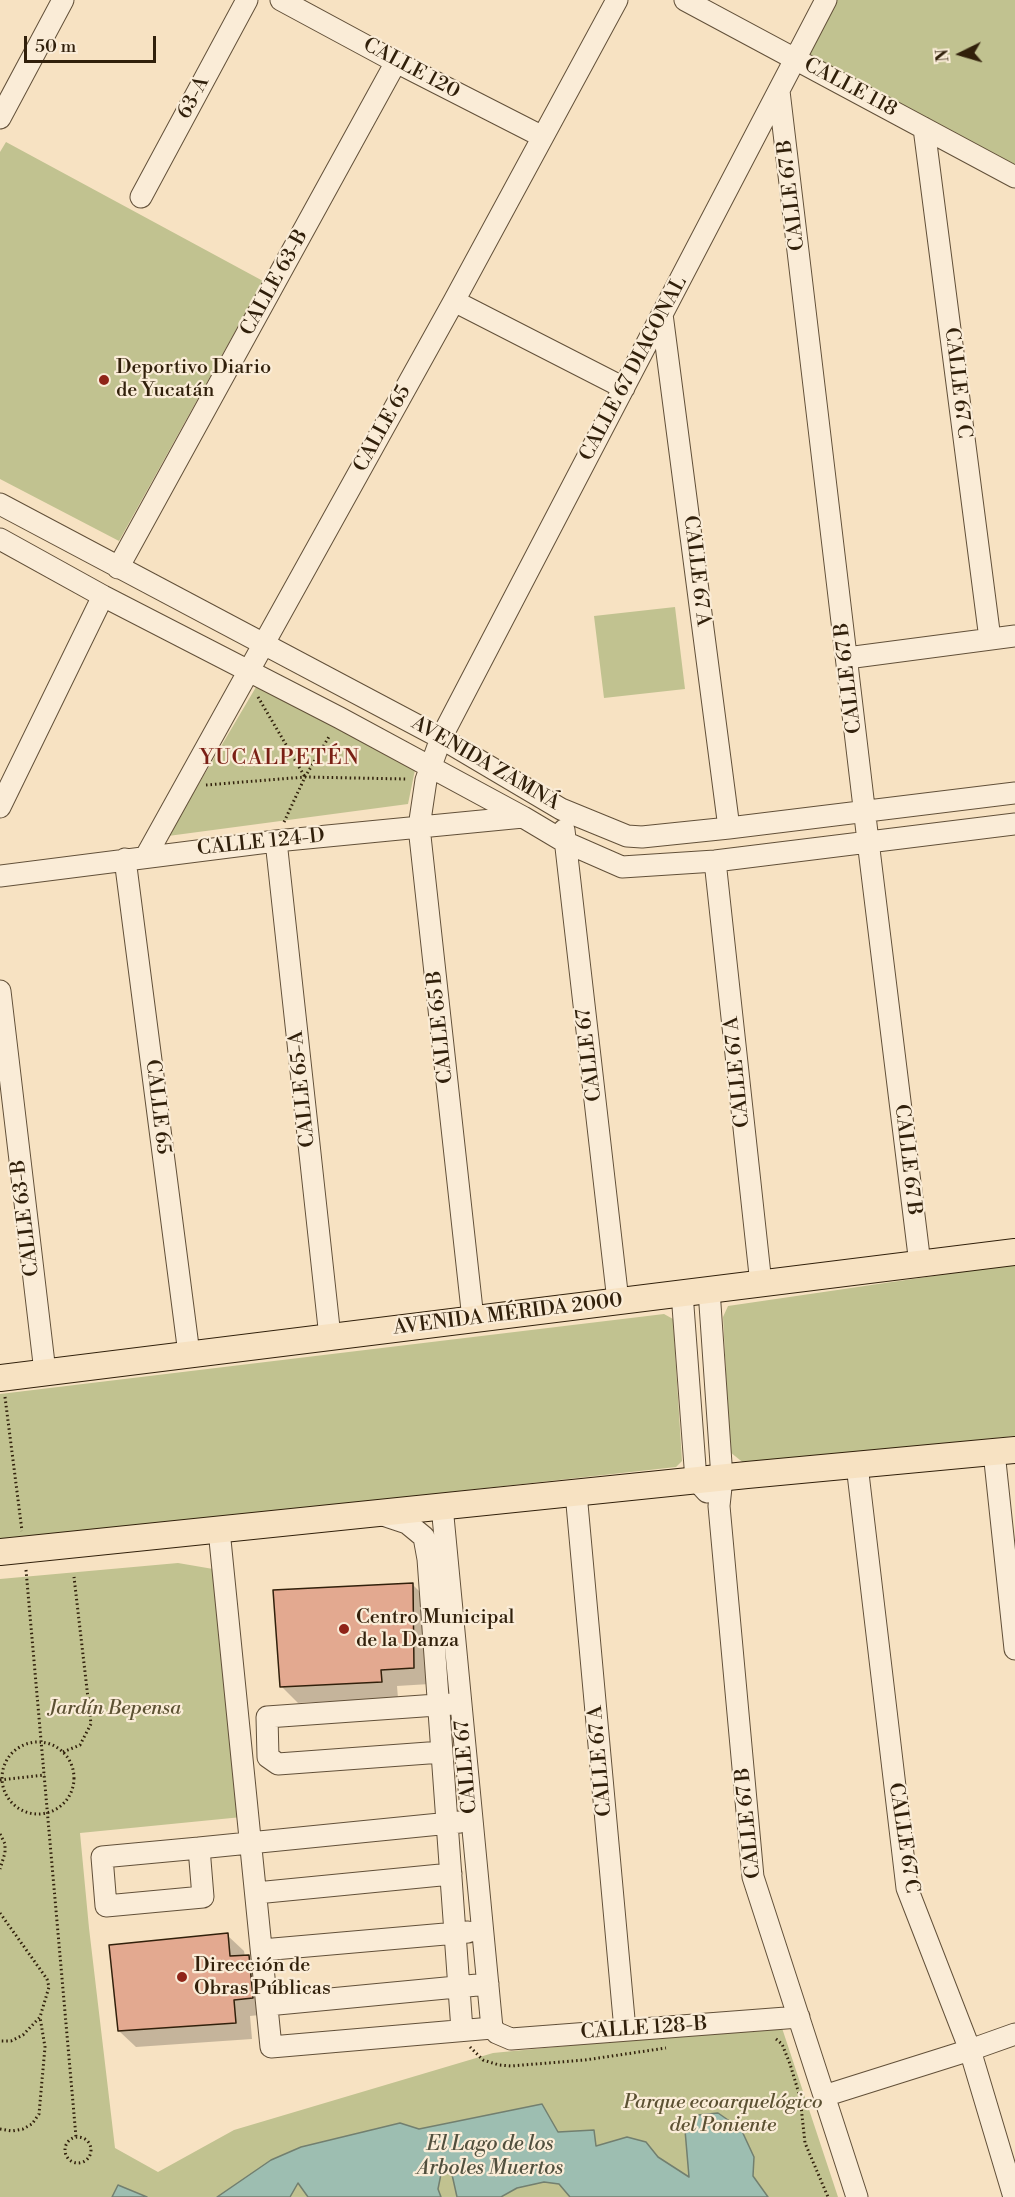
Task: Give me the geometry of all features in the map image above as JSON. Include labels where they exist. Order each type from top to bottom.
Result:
[{"type":"main road","name":"AVENIDA MÉRIDA 2000","points":[[1,1378],[1015,1252]]},
{"type":"main road","points":[[12,1551],[696,1480],[1004,1451]]},
{"type":"street","points":[[0,118],[63,0]]},
{"type":"street","name":"63-A","points":[[141,197],[247,0]]},
{"type":"street","name":"CALLE 120","points":[[281,0],[396,62],[542,136]]},
{"type":"street","name":"CALLE 65","points":[[189,1354],[136,858],[184,787],[454,301],[617,0]]},
{"type":"street","name":"CALLE 118","points":[[685,0],[1015,177]]},
{"type":"street","name":"CALLE 67 DIAGONAL","points":[[441,738],[826,0]]},
{"type":"street","name":"CALLE 63-B","points":[[118,568],[396,62]]},
{"type":"street","name":"CALLE 67 B","points":[[779,91],[920,1264]]},
{"type":"street","name":"CALLE 67 C","points":[[924,128],[990,639]]},
{"type":"street","points":[[454,301],[624,388]]},
{"type":"street","name":"CALLE 67 A","points":[[662,314],[729,828]]},
{"type":"street","name":"AVENIDA ZAMNÁ","points":[[0,504],[441,738],[561,809],[627,836],[642,837],[729,828],[1015,793]]},
{"type":"street","name":"AVENIDA ZAMNÁ","points":[[0,540],[247,672],[340,718],[429,774],[523,817],[565,842],[622,867],[715,861],[1015,824]]},
{"type":"street","points":[[0,807],[103,596]]},
{"type":"street","points":[[847,658],[1015,636]]},
{"type":"street","name":"CALLE 65 B","points":[[441,738],[429,774],[419,826],[473,1319]]},
{"type":"street","name":"CALLE 67","points":[[561,809],[618,1301]]},
{"type":"street","name":"CALLE 124-D","points":[[0,876],[276,841],[523,817]]},
{"type":"street","name":"CALLE 65-A","points":[[276,841],[330,1337]]},
{"type":"street","name":"CALLE 67 A","points":[[715,861],[761,1284]]},
{"type":"street","name":"CALLE 63-B","points":[[0,991],[45,1372]]},
{"type":"street","points":[[709,1290],[722,1478]]},
{"type":"street","points":[[682,1293],[696,1480],[719,1506]]},
{"type":"street","points":[[1004,1451],[1015,1649]]},
{"type":"street","name":"CALLE 67 C","points":[[857,1465],[907,1888],[970,2050],[1014,2197]]},
{"type":"street","name":"CALLE 67 B","points":[[722,1478],[719,1506],[753,1877],[857,2197]]},
{"type":"street","name":"CALLE 67 A","points":[[576,1493],[625,2030]]},
{"type":"street","name":"CALLE 67","points":[[442,1506],[492,2028]]},
{"type":"street","points":[[377,1513],[407,1523],[424,1537],[428,1559],[462,2031]]},
{"type":"street","points":[[219,1530],[272,2048],[492,2028]]},
{"type":"street","points":[[442,1752],[278,1764],[268,1757],[267,1717],[461,1703]]},
{"type":"street","points":[[199,1848],[204,1897],[106,1906],[102,1857],[472,1820]]},
{"type":"street","points":[[256,1893],[451,1874]]},
{"type":"street","points":[[262,1950],[483,1930]]},
{"type":"street","points":[[267,2005],[488,1984]]},
{"type":"street","name":"CALLE 128-B","points":[[492,2028],[497,2033],[511,2039],[799,2018]]},
{"type":"street","points":[[824,2096],[1015,2034]]},
{"type":"path","points":[[247,672],[305,777]]},
{"type":"path","points":[[276,841],[305,777],[340,718]]},
{"type":"path","points":[[184,787],[305,777],[429,774]]},
{"type":"path","points":[[1,1378],[12,1551],[42,1743],[76,2137]]},
{"type":"path","points":[[63,1752],[80,1745],[91,1724],[75,1577]]},
{"type":"path","points":[[30,1743],[53,1746],[63,1752],[70,1761],[74,1773],[69,1797],[61,1806],[39,1815],[27,1813],[16,1807],[8,1798],[1,1780],[5,1765],[11,1755],[20,1747],[30,1743]]},
{"type":"path","points":[[1,1780],[45,1775]]},
{"type":"path","points":[[0,1834],[5,1844],[5,1853],[0,1869]]},
{"type":"path","points":[[0,1913],[47,1979],[48,1993],[40,2017],[23,2036],[11,2041],[0,2041]]},
{"type":"path","points":[[0,2129],[12,2131],[23,2129],[32,2124],[39,2114],[45,2047],[40,2017]]},
{"type":"path","points":[[462,2031],[475,2054],[483,2060],[499,2065],[585,2060],[675,2047]]},
{"type":"path","points":[[768,2038],[780,2040],[790,2064],[800,2097],[805,2143],[828,2197]]},
{"type":"path","points":[[76,2137],[85,2138],[91,2150],[85,2161],[76,2163],[66,2156],[65,2147],[69,2140],[76,2137]]},
{"type":"green space","points":[[833,0],[1015,0],[1015,166],[805,55]]},
{"type":"green space","name":"Deportivo Diario de Yucatán","points":[[6,142],[263,281],[119,541],[0,479],[0,152]]},
{"type":"green space","points":[[675,607],[685,689],[604,698],[594,616]]},
{"type":"green space","points":[[259,682],[417,760],[408,804],[168,836]]},
{"type":"green space","points":[[1015,1264],[1015,1436],[745,1464],[730,1452],[723,1317],[728,1306]]},
{"type":"green space","points":[[664,1314],[673,1319],[682,1461],[676,1467],[0,1542],[0,1394]]},
{"type":"green space","points":[[178,1563],[219,1570],[242,1817],[80,1833],[115,2148],[158,2172],[234,2130],[493,2053],[781,2025],[838,2197],[0,2197],[0,1579]]},
{"type":"water","name":"El Lago de los Arboles Muertos","points":[[542,2104],[558,2132],[594,2130],[596,2146],[627,2137],[646,2142],[658,2157],[689,2177],[685,2130],[698,2115],[718,2113],[741,2129],[754,2157],[753,2176],[768,2197],[570,2197],[559,2184],[544,2182],[517,2188],[501,2197],[457,2197],[451,2170],[442,2169],[438,2189],[441,2197],[308,2197],[298,2183],[290,2197],[217,2197],[271,2160],[301,2147],[400,2123],[419,2129]]},
{"type":"water","points":[[118,2185],[147,2197],[112,2197]]},
{"type":"building","name":"Centro Municipal de la Danza","points":[[413,1583],[414,1668],[381,1670],[382,1682],[280,1687],[273,1590]]},
{"type":"building","name":"Dirección de Obras Públicas","points":[[228,1933],[230,1956],[249,1955],[253,1998],[234,2000],[236,2023],[118,2031],[109,1945]]},
{"type":"place","name":"Deportivo Diario de Yucatán","points":[[104,380]]},
{"type":"place","name":"Centro Municipal de la Danza","points":[[344,1629]]},
{"type":"place","name":"Dirección de Obras Públicas","points":[[182,1977]]},
{"type":"district","name":"YUCALPETÉN","points":[[280,759]]},
{"type":"park label","name":"Jardín Bepensa","points":[[115,1709]]},
{"type":"park label","name":"Parque ecoarquelógico del Poniente","points":[[723,2114]]}]
